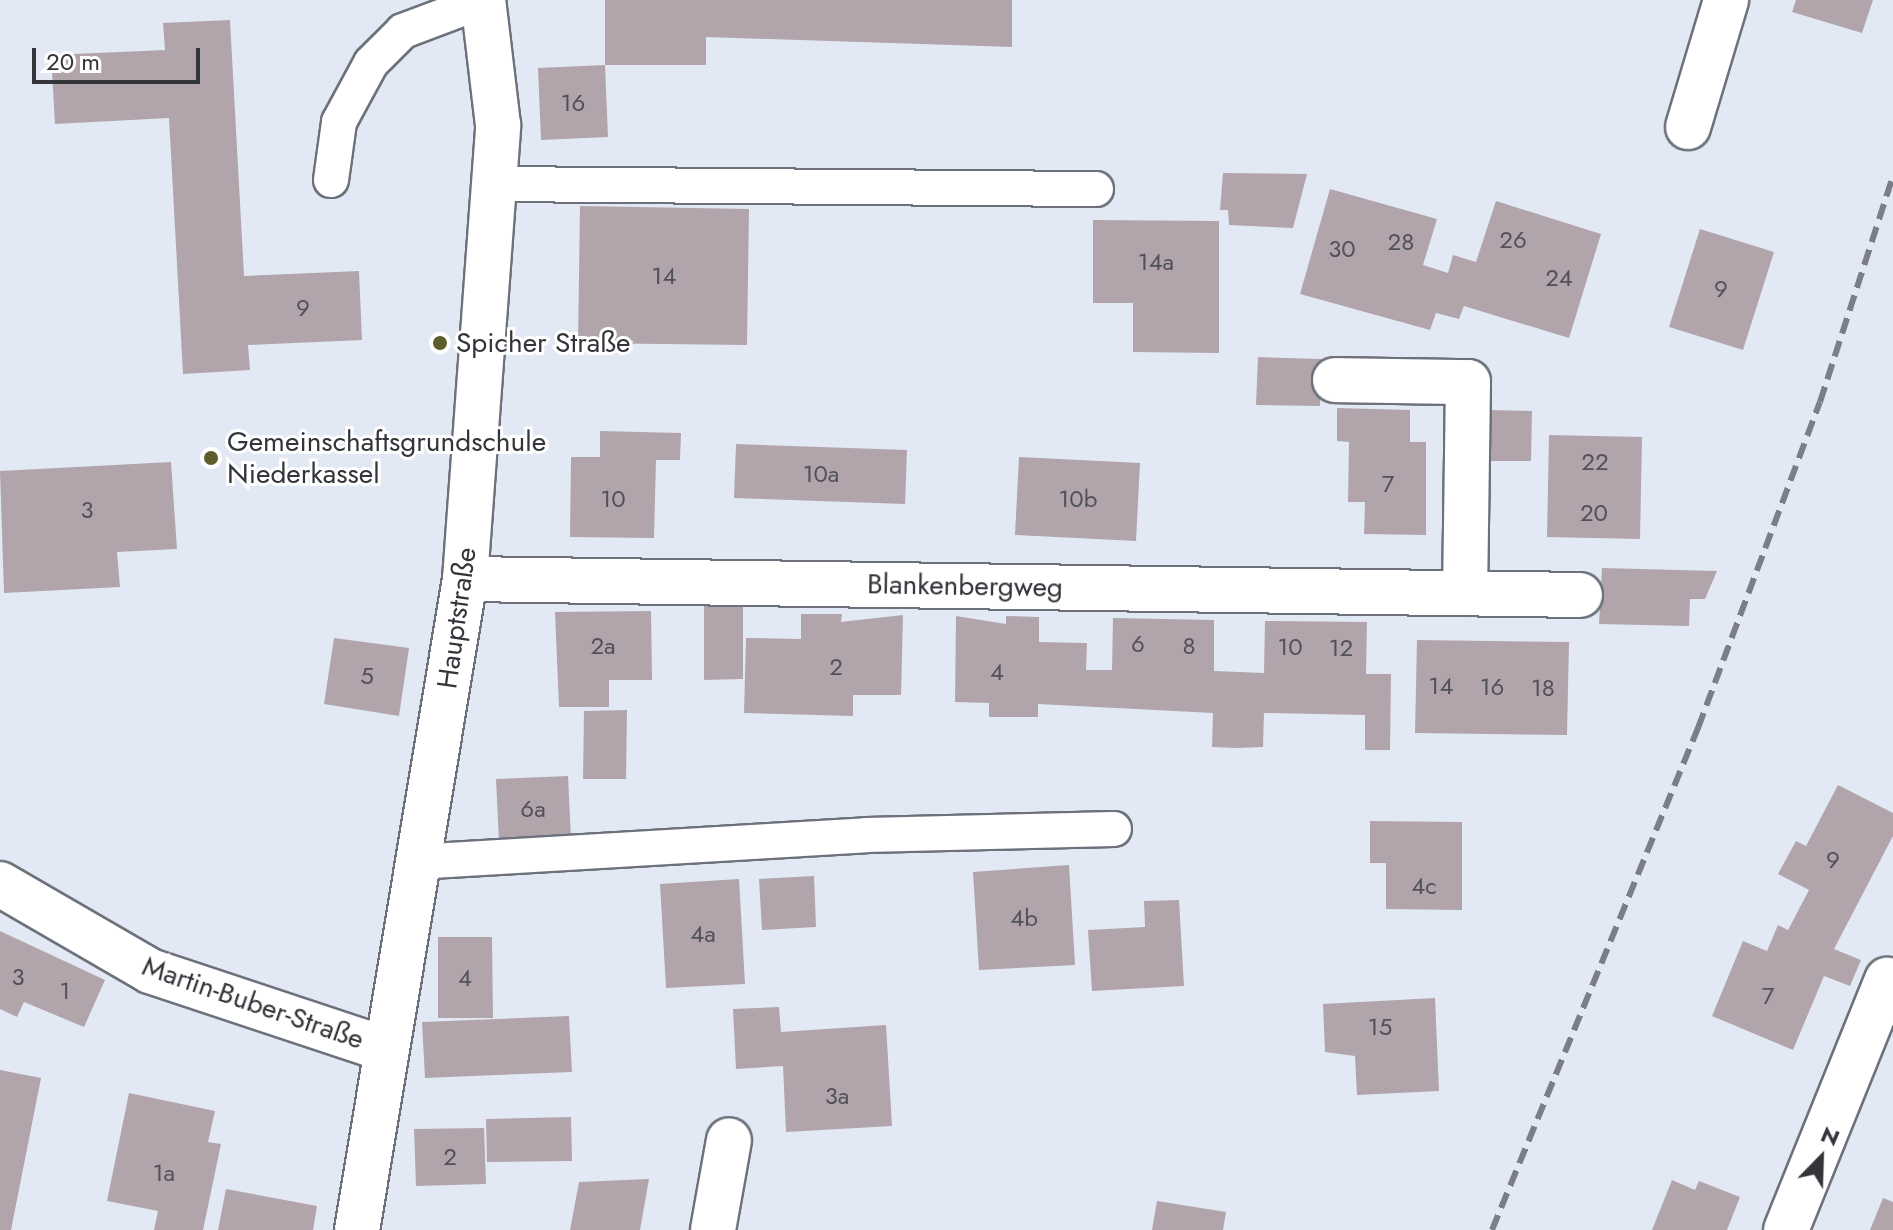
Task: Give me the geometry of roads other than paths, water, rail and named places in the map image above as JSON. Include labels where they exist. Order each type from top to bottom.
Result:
[{"type":"street","name":"Hauptstraße","points":[[357,1230],[382,1048],[465,579],[498,125],[483,0]]},
{"type":"street","points":[[1688,127],[1726,0]]},
{"type":"street","points":[[1335,380],[1468,382],[1465,593]]},
{"type":"street","name":"Blankenbergweg","points":[[465,579],[1580,595]]},
{"type":"street","name":"Martin-Buber-Straße","points":[[0,884],[150,971],[382,1048]]},
{"type":"street","points":[[1786,1230],[1887,980]]},
{"type":"street","points":[[713,1230],[729,1140]]},
{"type":"lane","points":[[331,180],[339,122],[371,63],[403,31],[483,0]]},
{"type":"lane","points":[[494,184],[1096,189]]},
{"type":"lane","points":[[415,862],[866,835],[1114,829]]},
{"type":"railway","points":[[1492,1230],[1698,728],[1820,402],[1893,176]]},
{"type":"place","name":"Spicher Straße","points":[[440,343]]},
{"type":"place","name":"Gemeinschaftsgrundschule Niederkassel","points":[[211,458]]}]
